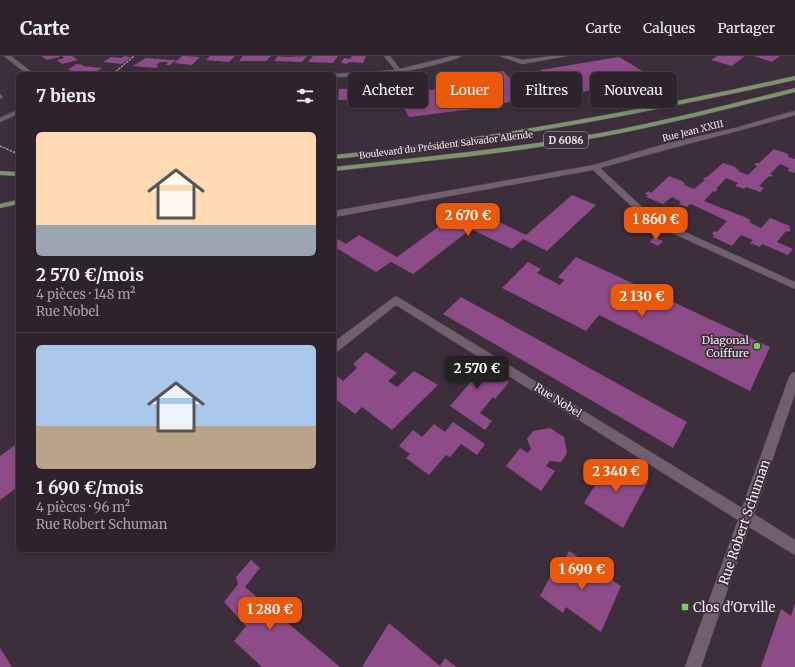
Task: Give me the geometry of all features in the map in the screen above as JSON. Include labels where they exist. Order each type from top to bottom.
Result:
[{"type":"main road","name":"Boulevard du Président Salvador Allende","points":[[336,157],[380,153],[495,138],[650,110],[795,78]]},
{"type":"main road","name":"Boulevard du Président Salvador Allende","points":[[336,169],[451,156],[577,138],[667,121],[795,90]]},
{"type":"main road","points":[[0,173],[16,174]]},
{"type":"main road","points":[[0,206],[16,202]]},
{"type":"street","points":[[7,56],[28,72]]},
{"type":"street","points":[[386,56],[400,71]]},
{"type":"street","points":[[336,75],[363,75],[400,71],[426,66],[458,56]]},
{"type":"street","points":[[503,56],[522,62],[564,56]]},
{"type":"street","points":[[0,120],[16,113]]},
{"type":"street","name":"Rue Jean XXIII","points":[[595,167],[664,147],[737,130],[795,113]]},
{"type":"street","points":[[336,214],[595,167],[651,220],[795,286]]},
{"type":"street","name":"Rue Nobel","points":[[336,346],[396,300],[746,517]]},
{"type":"street","name":"Rue Robert Schuman","points":[[693,667],[795,377]]},
{"type":"street","points":[[746,517],[795,548]]},
{"type":"path","points":[[115,72],[134,56]]},
{"type":"path","points":[[0,146],[16,153]]},
{"type":"building","points":[[41,56],[60,56],[60,57],[47,60]]},
{"type":"building","points":[[62,56],[72,56],[78,60],[62,64],[57,60],[64,58]]},
{"type":"building","points":[[124,56],[131,57],[122,64],[103,62],[111,57],[122,58]]},
{"type":"building","points":[[182,56],[200,57],[192,65],[174,63]]},
{"type":"building","points":[[210,56],[235,56],[229,62],[206,60]]},
{"type":"building","points":[[243,56],[271,56],[266,61],[239,61]]},
{"type":"building","points":[[278,56],[307,56],[302,62],[274,61]]},
{"type":"building","points":[[313,56],[338,56],[333,63],[308,62]]},
{"type":"building","points":[[352,56],[366,56],[363,63],[341,63],[344,58],[350,59]]},
{"type":"building","points":[[717,56],[745,56],[732,66],[711,60]]},
{"type":"building","points":[[754,56],[780,56],[772,62]]},
{"type":"building","points":[[619,57],[644,72],[590,72],[590,90],[582,92],[582,72],[543,72],[540,70]]},
{"type":"building","points":[[146,58],[176,60],[170,65],[166,65],[168,62],[160,62],[156,65],[159,66],[156,68],[133,66]]},
{"type":"building","points":[[76,64],[102,68],[96,72],[74,72],[75,71],[68,70]]},
{"type":"building","points":[[503,71],[511,79],[511,102],[503,103],[503,72],[494,72]]},
{"type":"building","points":[[339,89],[348,89],[348,100],[338,100]]},
{"type":"building","points":[[436,89],[436,108],[473,109],[409,117],[404,108],[428,108],[428,90]]},
{"type":"building","points":[[774,149],[789,155],[788,157],[795,159],[795,173],[788,171],[789,168],[780,164],[770,174],[773,175],[771,177],[769,176],[759,186],[764,188],[760,192],[746,187],[744,189],[735,186],[738,183],[726,178],[716,189],[718,189],[715,192],[713,191],[704,201],[747,218],[751,221],[749,222],[761,228],[770,218],[790,226],[789,228],[791,229],[789,232],[786,231],[777,242],[793,249],[788,255],[762,244],[760,247],[750,243],[753,240],[741,235],[732,246],[713,237],[714,235],[712,234],[714,231],[717,232],[727,221],[691,204],[687,207],[679,204],[681,202],[672,197],[663,204],[646,197],[648,195],[645,194],[648,191],[651,193],[669,176],[682,181],[685,184],[684,185],[694,189],[705,180],[703,179],[705,177],[707,177],[723,163],[736,167],[735,168],[739,170],[738,171],[748,175],[757,166],[754,165],[756,163],[759,163]]},
{"type":"building","points":[[572,195],[596,205],[547,251],[523,239],[512,249],[471,229],[413,274],[391,262],[376,272],[338,249],[336,250],[336,238],[346,244],[359,235],[397,257],[456,214],[476,224],[487,216],[526,235]]},
{"type":"building","points":[[654,237],[663,241],[658,246],[650,242]]},
{"type":"building","points":[[576,257],[770,347],[750,391],[599,315],[586,331],[502,288],[528,262],[541,269],[537,273],[560,285],[564,280],[558,277]]},
{"type":"building","points":[[461,297],[687,422],[673,448],[443,314]]},
{"type":"building","points":[[366,352],[397,373],[388,381],[397,387],[414,371],[438,385],[392,430],[362,407],[355,414],[336,400],[336,377],[337,376],[343,381],[357,368],[353,364]]},
{"type":"building","points":[[465,355],[509,382],[495,399],[493,397],[480,413],[492,421],[485,430],[450,406],[470,383],[451,371]]},
{"type":"building","points":[[453,422],[485,444],[477,455],[461,444],[450,457],[446,455],[429,475],[406,458],[410,454],[399,446],[413,430],[422,437],[434,424],[445,432]]},
{"type":"building","points":[[550,428],[564,437],[567,453],[561,462],[550,461],[546,466],[555,471],[541,491],[506,466],[520,448],[528,453],[531,449],[527,439],[533,431]]},
{"type":"building","points":[[16,444],[16,488],[0,500],[0,456]]},
{"type":"building","points":[[611,459],[648,482],[623,528],[584,503]]},
{"type":"building","points":[[569,551],[621,586],[601,632],[566,607],[563,613],[540,596],[557,564],[561,566]]},
{"type":"building","points":[[251,560],[260,568],[245,587],[340,667],[262,667],[234,641],[246,626],[224,602],[238,584],[236,577]]},
{"type":"building","points":[[795,603],[795,667],[761,667],[781,609],[791,616]]},
{"type":"building","points":[[389,623],[440,666],[445,658],[456,667],[362,667]]},
{"type":"building","points":[[0,648],[12,667],[0,667]]},
{"type":"place","name":"Diagonal Coiffure","points":[[757,346]]},
{"type":"place","name":"Clos d'Orville","points":[[685,607]]}]
